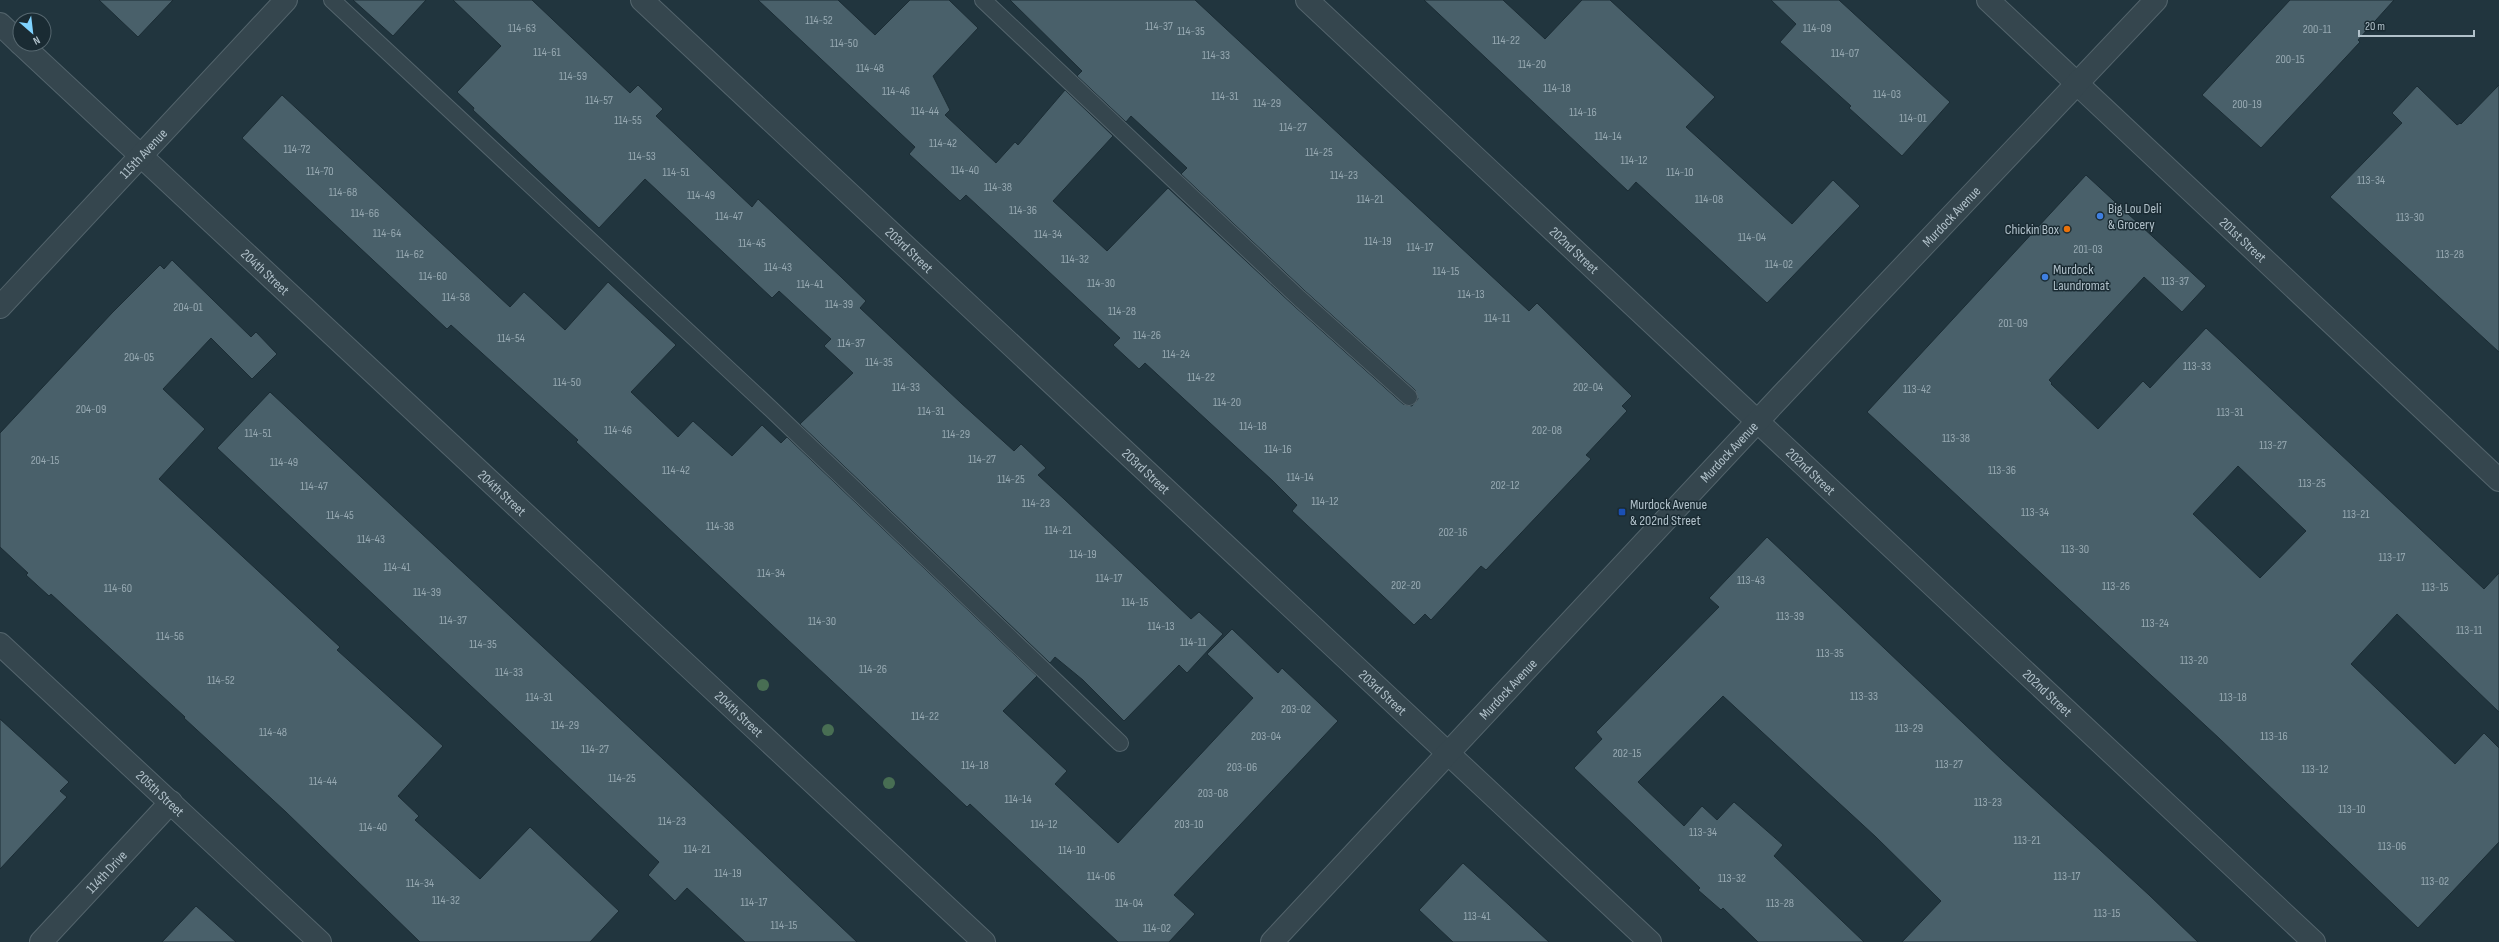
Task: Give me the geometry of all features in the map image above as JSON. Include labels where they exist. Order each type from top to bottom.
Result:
[{"type":"street","name":"115th Avenue","points":[[0,307],[286,0]]},
{"type":"street","name":"203rd Street","points":[[642,0],[1650,942]]},
{"type":"street","name":"202nd Street","points":[[1307,0],[2314,942]]},
{"type":"street","name":"201st Street","points":[[1988,0],[2499,480]]},
{"type":"street","name":"Murdock Avenue","points":[[1272,942],[1758,421],[2156,0]]},
{"type":"street","name":"204th Street","points":[[0,24],[12,35]]},
{"type":"street","name":"204th Street","points":[[31,52],[984,942]]},
{"type":"street","name":"205th Street","points":[[0,644],[320,942]]},
{"type":"street","name":"114th Drive","points":[[41,942],[171,802]]},
{"type":"lane","points":[[332,0],[771,409],[1120,743]]},
{"type":"lane","points":[[983,0],[1299,298],[1409,397]]},
{"type":"building","points":[[99,0],[173,0],[138,37]]},
{"type":"building","points":[[353,0],[426,0],[393,36]]},
{"type":"building","points":[[453,0],[532,0],[630,93],[638,85],[663,109],[656,116],[752,207],[758,199],[866,301],[860,308],[1014,451],[1021,444],[1046,468],[1038,475],[1191,619],[1199,612],[1223,634],[1187,673],[1179,665],[1124,721],[1083,680],[1055,657],[1050,663],[800,424],[853,373],[824,346],[831,339],[779,291],[772,298],[645,179],[599,228],[473,110],[474,108],[457,92],[501,46]]},
{"type":"building","points":[[758,0],[838,0],[875,35],[910,0],[949,0],[978,28],[933,76],[950,110],[945,115],[996,163],[1015,142],[1018,145],[1065,90],[1113,136],[1053,201],[1107,251],[1168,188],[1293,305],[1403,404],[1412,406],[1418,399],[1415,390],[1305,291],[1181,174],[1187,168],[1131,116],[1126,122],[1077,76],[1082,71],[1010,0],[1195,0],[1529,311],[1537,303],[1632,396],[1622,406],[1627,411],[1586,455],[1591,459],[1486,570],[1481,566],[1431,620],[1425,614],[1414,625],[1292,511],[1297,505],[1273,481],[1145,363],[1139,369],[1113,345],[1120,338],[966,195],[960,201],[909,154],[915,147]]},
{"type":"building","points":[[1424,0],[1503,0],[1545,39],[1582,0],[1610,0],[1715,97],[1686,127],[1792,224],[1833,180],[1860,206],[1767,303],[1636,182],[1628,191]]},
{"type":"building","points":[[1771,0],[1839,0],[1950,102],[1902,156],[1849,108],[1851,106],[1780,42],[1796,24]]},
{"type":"building","points":[[2290,0],[2394,0],[2358,40],[2360,42],[2261,148],[2202,95]]},
{"type":"building","points":[[2499,85],[2499,352],[2330,197],[2402,123],[2392,113],[2417,86],[2457,125],[2460,123],[2461,124]]},
{"type":"building","points":[[282,95],[510,307],[524,292],[565,330],[608,282],[676,345],[631,392],[678,437],[693,421],[732,456],[762,425],[781,443],[787,437],[1037,676],[1003,711],[1067,771],[1055,784],[1118,843],[1253,698],[1207,654],[1232,629],[1278,673],[1282,668],[1338,721],[1174,895],[1195,914],[1169,942],[1118,942],[970,804],[967,807],[576,442],[578,440],[451,325],[447,329],[242,138]]},
{"type":"building","points":[[2086,175],[2206,286],[2182,312],[2144,277],[2049,380],[2052,383],[2051,384],[2098,429],[2143,381],[2150,388],[2206,328],[2484,589],[2499,573],[2499,712],[2397,614],[2351,664],[2455,764],[2484,733],[2499,748],[2499,842],[2418,928],[2220,739],[1867,412]],"holes":[[[2238,466],[2306,531],[2260,578],[2193,514]]]},
{"type":"building","points":[[172,260],[251,337],[256,332],[277,354],[252,379],[211,338],[163,389],[205,429],[159,479],[340,647],[337,650],[443,746],[398,796],[419,816],[415,820],[480,879],[530,827],[619,911],[590,942],[420,942],[286,812],[184,718],[185,717],[51,594],[49,596],[26,575],[28,573],[0,547],[0,433],[112,313],[160,265],[164,269]]},
{"type":"building","points":[[270,392],[857,942],[745,942],[687,888],[675,901],[648,875],[659,862],[217,448]]},
{"type":"building","points":[[1767,537],[2002,760],[2198,942],[1902,942],[1941,901],[1876,837],[1723,696],[1638,782],[1684,826],[1702,806],[1717,820],[1734,802],[1783,845],[1774,856],[1864,942],[1758,942],[1723,908],[1721,910],[1698,890],[1700,888],[1574,768],[1602,739],[1596,732],[1719,607],[1709,598]]},
{"type":"building","points":[[0,719],[69,782],[60,791],[67,797],[0,869]]},
{"type":"building","points":[[1463,863],[1549,942],[1453,942],[1419,910]]},
{"type":"building","points":[[196,906],[236,942],[162,942]]},
{"type":"place","name":"Big Lou Deli & Grocery","points":[[2100,216]]},
{"type":"place","name":"Chickin Box","points":[[2067,229]]},
{"type":"place","name":"Murdock Laundromat","points":[[2045,277]]},
{"type":"place","name":"Murdock Avenue & 202nd Street","points":[[1622,512]]}]
